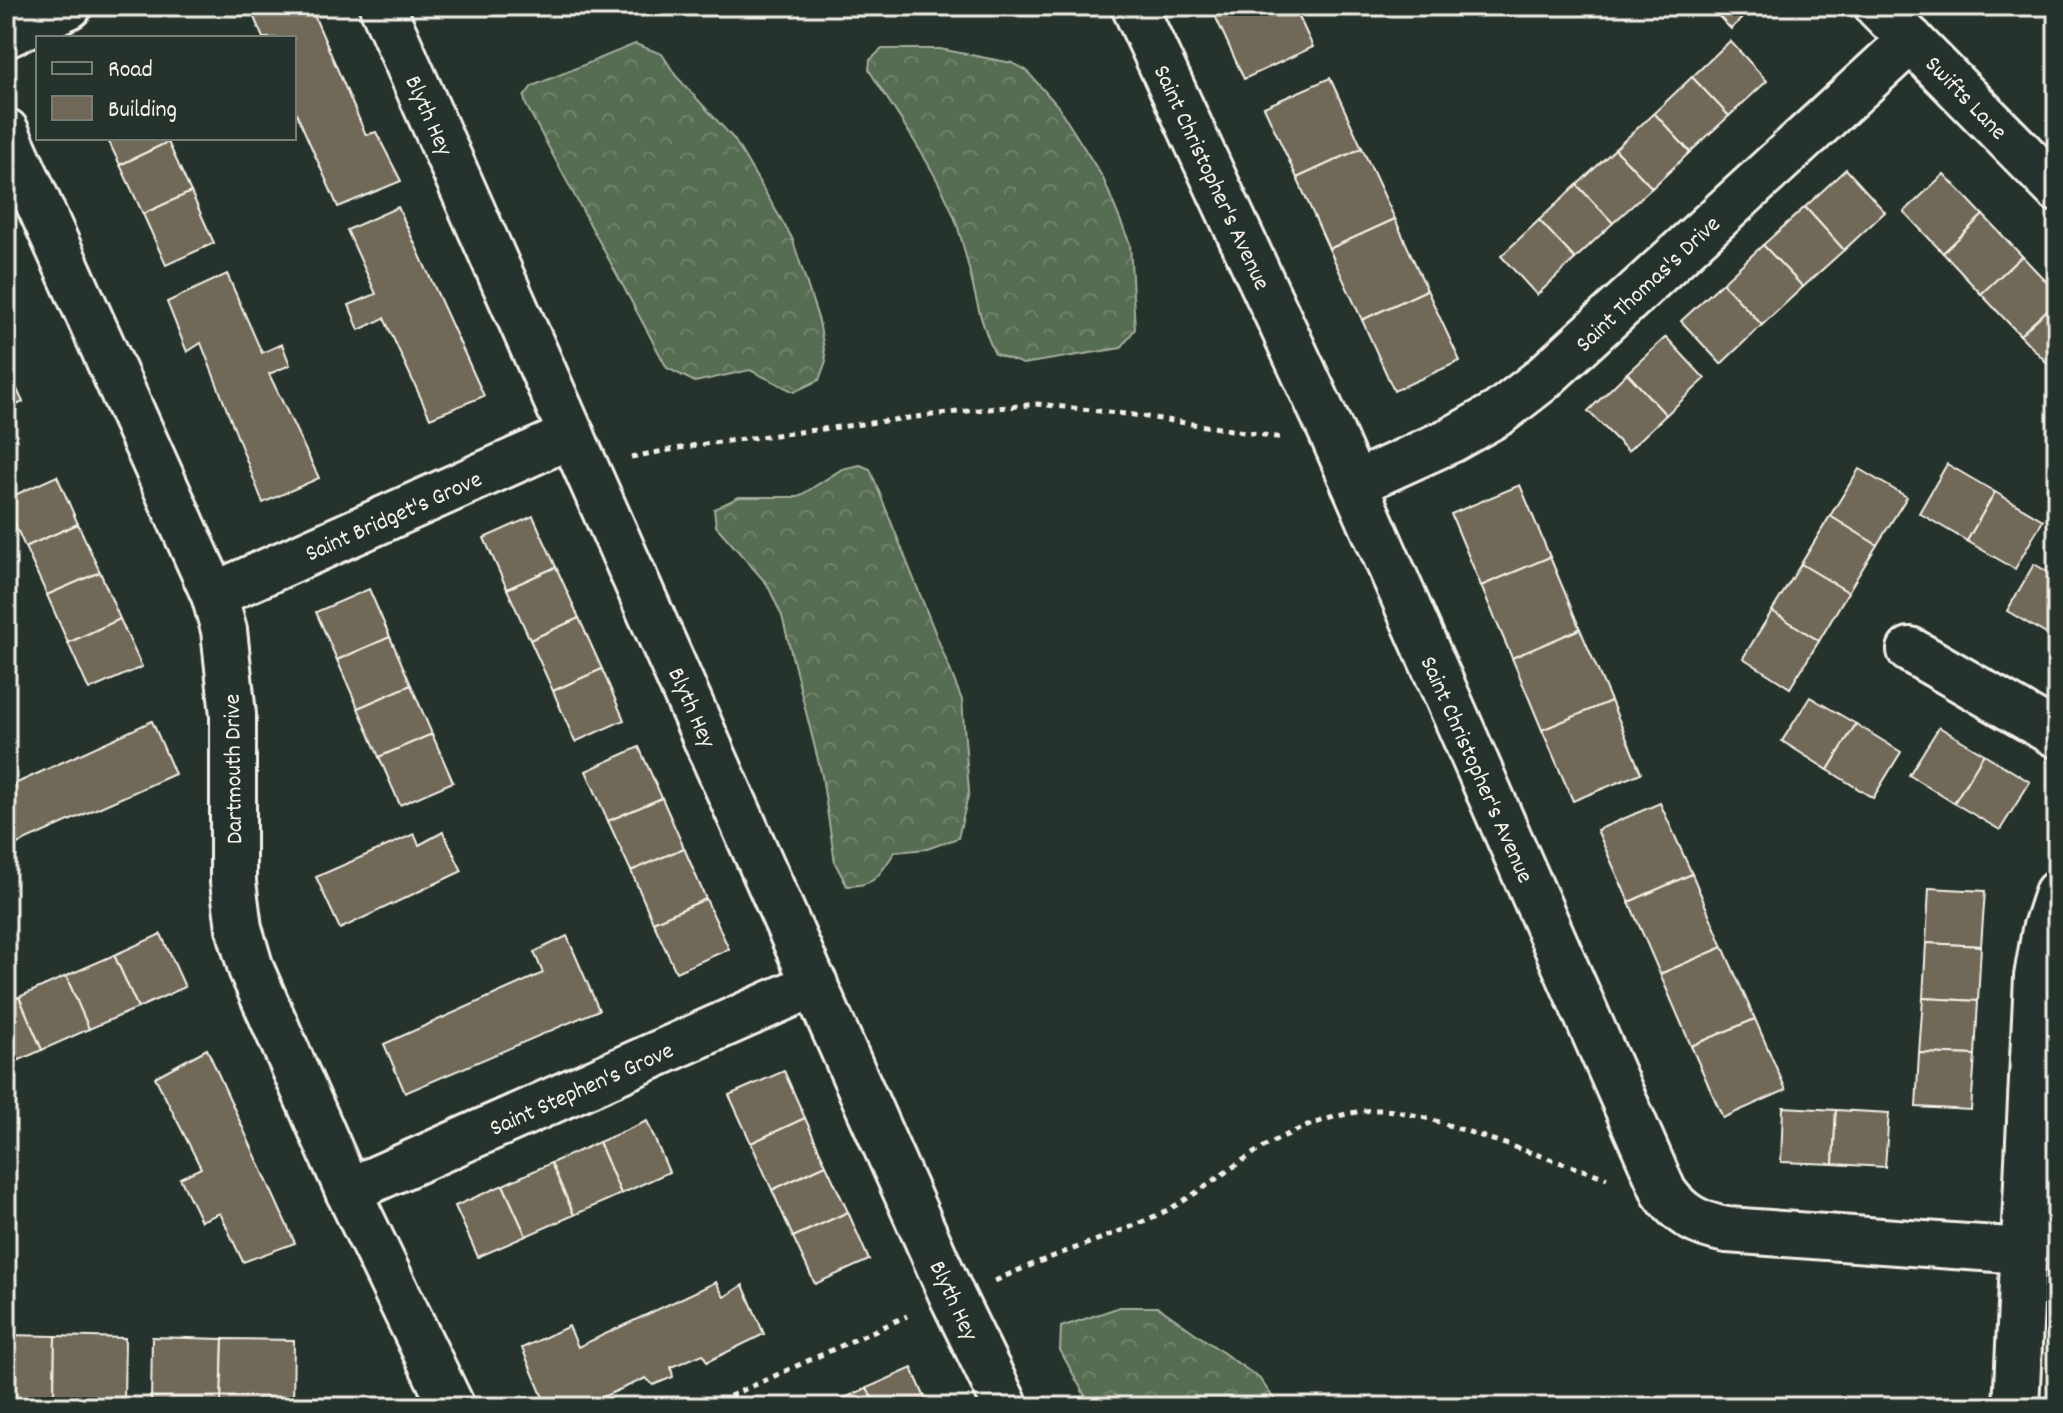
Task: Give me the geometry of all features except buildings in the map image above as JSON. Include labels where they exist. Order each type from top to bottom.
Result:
[{"type":"street","points":[[6,35],[69,6]]},
{"type":"street","name":"Blyth Hey","points":[[382,6],[953,1298],[1006,1407]]},
{"type":"street","name":"Saint Christopher's Avenue","points":[[1134,6],[1330,429],[1652,1168],[1675,1208],[1709,1227],[2024,1251]]},
{"type":"street","name":"Swifts Lane","points":[[1877,6],[2057,189]]},
{"type":"street","name":"Saint Thomas's Drive","points":[[1354,484],[1451,440],[1499,413],[1539,382],[1911,40]]},
{"type":"street","name":"Dartmouth Drive","points":[[6,131],[214,595],[224,630],[233,715],[233,882],[239,928],[251,969],[348,1191],[452,1407]]},
{"type":"street","name":"Saint Bridget's Grove","points":[[214,595],[580,452]]},
{"type":"street","points":[[1910,650],[2057,735]]},
{"type":"street","points":[[2016,1407],[2024,1251],[2042,1216],[2037,977],[2045,930],[2057,893]]},
{"type":"street","name":"Saint Stephen's Grove","points":[[348,1191],[815,984]]},
{"type":"path","points":[[580,452],[630,457],[697,445],[1038,404],[1296,440],[1330,429]]},
{"type":"path","points":[[726,1407],[728,1397],[1002,1277],[1153,1218],[1252,1154],[1286,1136],[1352,1113],[1377,1110],[1430,1119],[1616,1181],[1652,1168]]},
{"type":"green space","points":[[635,44],[662,54],[676,76],[734,139],[792,238],[819,321],[826,361],[819,380],[794,392],[750,370],[695,382],[667,368],[524,97],[532,86]]},
{"type":"green space","points":[[882,49],[940,49],[1012,63],[1026,70],[1057,105],[1103,178],[1130,244],[1135,329],[1121,348],[1023,364],[995,354],[982,321],[960,236],[947,200],[869,70],[870,60]]},
{"type":"green space","points":[[860,465],[870,469],[962,700],[969,792],[958,838],[927,849],[895,852],[871,881],[847,886],[835,863],[822,776],[782,616],[767,584],[716,526],[714,509],[739,497],[798,497],[842,469]]},
{"type":"green space","points":[[1120,1307],[1158,1307],[1259,1378],[1280,1407],[1091,1407],[1060,1350],[1061,1327]]}]
